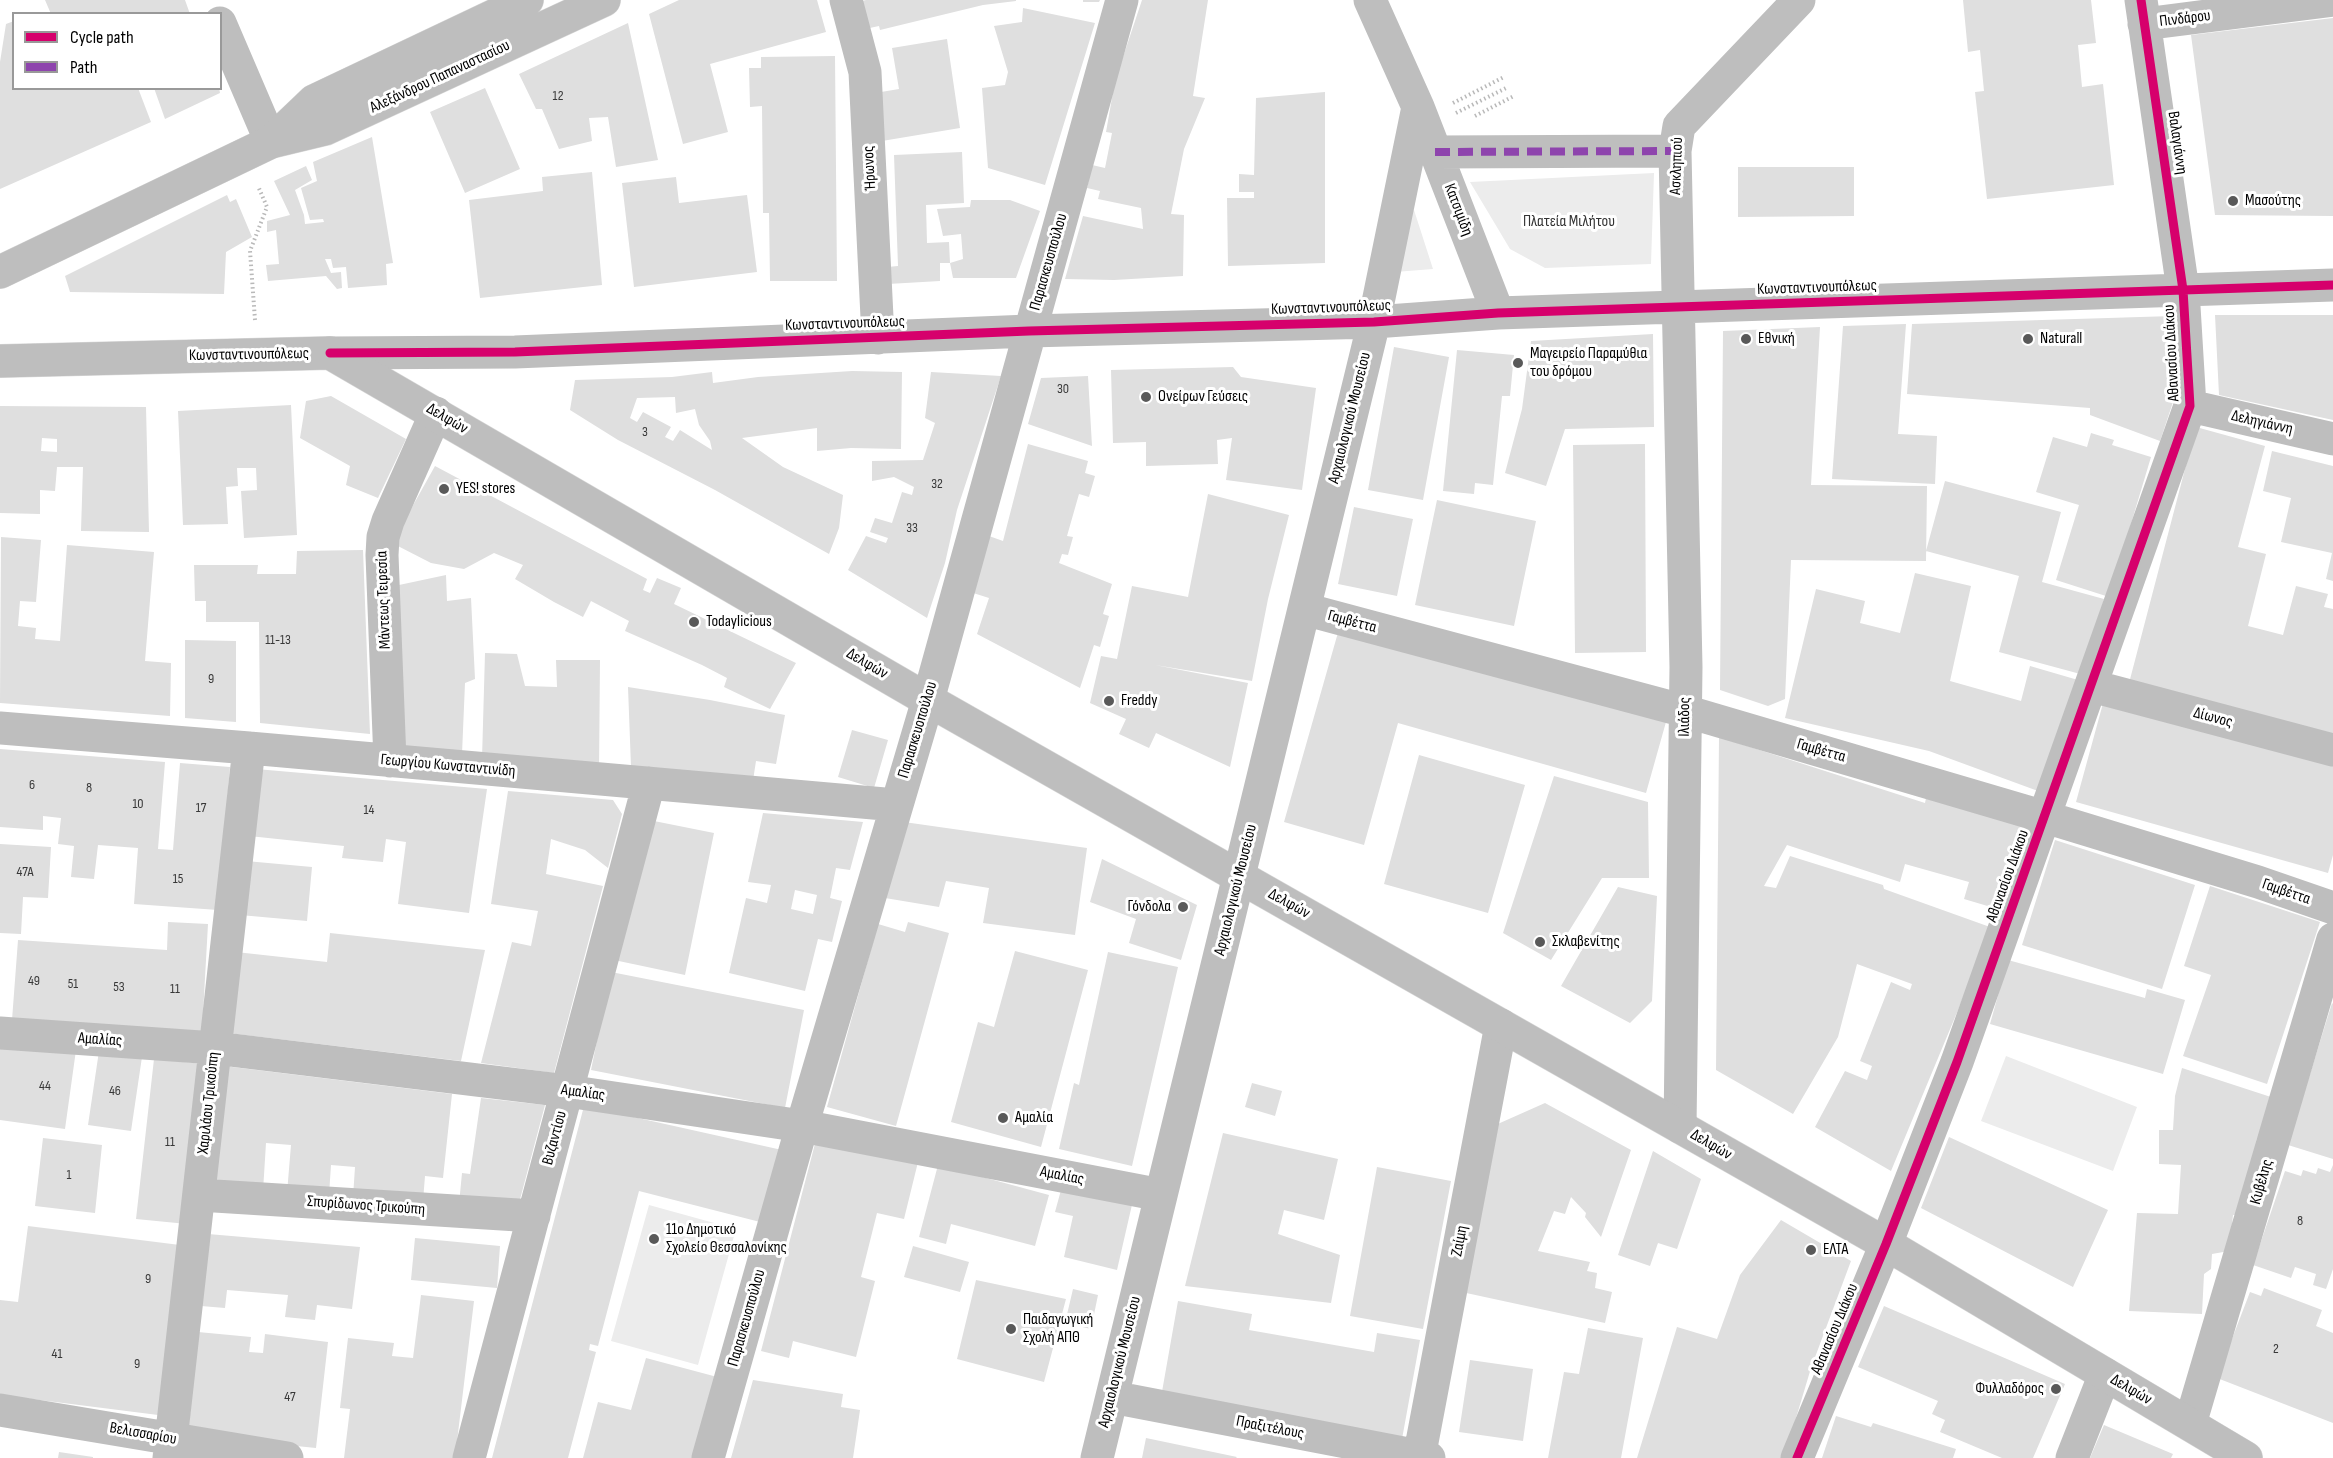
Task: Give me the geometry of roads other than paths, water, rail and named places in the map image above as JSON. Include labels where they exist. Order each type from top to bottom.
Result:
[{"type":"street","name":"Αλεξάνδρου Παπαναστασίου","points":[[258,148],[314,100],[527,0]]},
{"type":"street","name":"Αλεξάνδρου Παπαναστασίου","points":[[0,272],[258,148],[325,129],[604,0]]},
{"type":"street","name":"Ήρωνος","points":[[846,0],[865,72],[878,338]]},
{"type":"street","name":"Παρασκευοπούλου","points":[[708,1458],[802,1126],[928,700],[1122,0]]},
{"type":"street","name":"Κατσιμίδη","points":[[1370,0],[1432,113],[1435,152],[1498,313]]},
{"type":"street","name":"Ασκληπιού","points":[[1679,308],[1675,151],[1679,126],[1800,0]]},
{"type":"street","name":"Πινδάρου","points":[[2142,12],[2333,0]]},
{"type":"street","name":"Βαλαγιάννη","points":[[2142,12],[2183,290]]},
{"type":"street","points":[[222,30],[258,148]]},
{"type":"street","points":[[1374,322],[1432,113]]},
{"type":"street","points":[[1435,152],[1675,151]]},
{"type":"street","name":"Κωνσταντινουπόλεως","points":[[0,362],[257,354],[514,352],[1029,331],[1374,322],[1498,313],[2333,285]]},
{"type":"street","name":"Αθανασίου Διάκου","points":[[1797,1458],[1886,1244],[1957,1062],[2190,406],[2183,290]]},
{"type":"street","name":"Ιλιάδος","points":[[1679,308],[1685,711],[1680,1127]]},
{"type":"street","name":"Αρχαιολογικού Μουσείου","points":[[1097,1458],[1374,322]]},
{"type":"street","name":"Δελφών","points":[[330,353],[928,700],[1886,1244],[2246,1458]]},
{"type":"street","name":"Δεληγιάννη","points":[[2190,406],[2333,439]]},
{"type":"street","name":"Μάντεως Τειρεσία","points":[[390,761],[383,537],[388,520],[435,413]]},
{"type":"street","name":"Γαμβέττα","points":[[1304,609],[1685,711],[2045,817],[2258,882],[2333,908]]},
{"type":"street","name":"Δίωνος","points":[[2092,686],[2333,750]]},
{"type":"street","name":"Γεωργίου Κωνσταντινίδη","points":[[0,728],[896,805]]},
{"type":"street","name":"Χαριλάου Τρικούπη","points":[[170,1448],[249,748]]},
{"type":"street","name":"Βυζαντίου","points":[[469,1458],[649,783]]},
{"type":"street","name":"Κυβέλης","points":[[2190,1424],[2333,939]]},
{"type":"street","name":"Ζαίμη","points":[[1422,1457],[1501,1025]]},
{"type":"street","name":"Αμαλίας","points":[[0,1033],[216,1048],[567,1091],[802,1126],[1161,1195]]},
{"type":"street","name":"Σπυρίδωνος Τρικούπη","points":[[199,1195],[534,1216]]},
{"type":"street","points":[[2072,1458],[2105,1374]]},
{"type":"street","name":"Πραξιτέλους","points":[[1112,1397],[1422,1457]]},
{"type":"street","name":"Βελισσαρίου","points":[[0,1410],[170,1448],[287,1458]]},
{"type":"place","name":"Μασούτης","points":[[2233,201]]},
{"type":"place","name":"Εθνική","points":[[1746,339]]},
{"type":"place","name":"Naturall","points":[[2028,339]]},
{"type":"place","name":"Μαγειρείο Παραμύθια του δρόμου","points":[[1518,363]]},
{"type":"place","name":"Ονείρων Γεύσεις","points":[[1146,397]]},
{"type":"place","name":"YES! stores","points":[[444,489]]},
{"type":"place","name":"Todaylicious","points":[[694,622]]},
{"type":"place","name":"Freddy","points":[[1109,701]]},
{"type":"place","name":"Γόνδολα","points":[[1183,907]]},
{"type":"place","name":"Σκλαβενίτης","points":[[1540,942]]},
{"type":"place","name":"Αμαλία","points":[[1003,1118]]},
{"type":"place","name":"11ο Δημοτικό Σχολείο Θεσσαλονίκης","points":[[654,1239]]},
{"type":"place","name":"ΕΛΤΑ","points":[[1811,1250]]},
{"type":"place","name":"Παιδαγωγική Σχολή ΑΠΘ","points":[[1011,1329]]},
{"type":"place","name":"Φυλλαδόρος","points":[[2056,1389]]},
{"type":"park label","name":"Πλατεία Μιλήτου","points":[[1569,222]]}]
